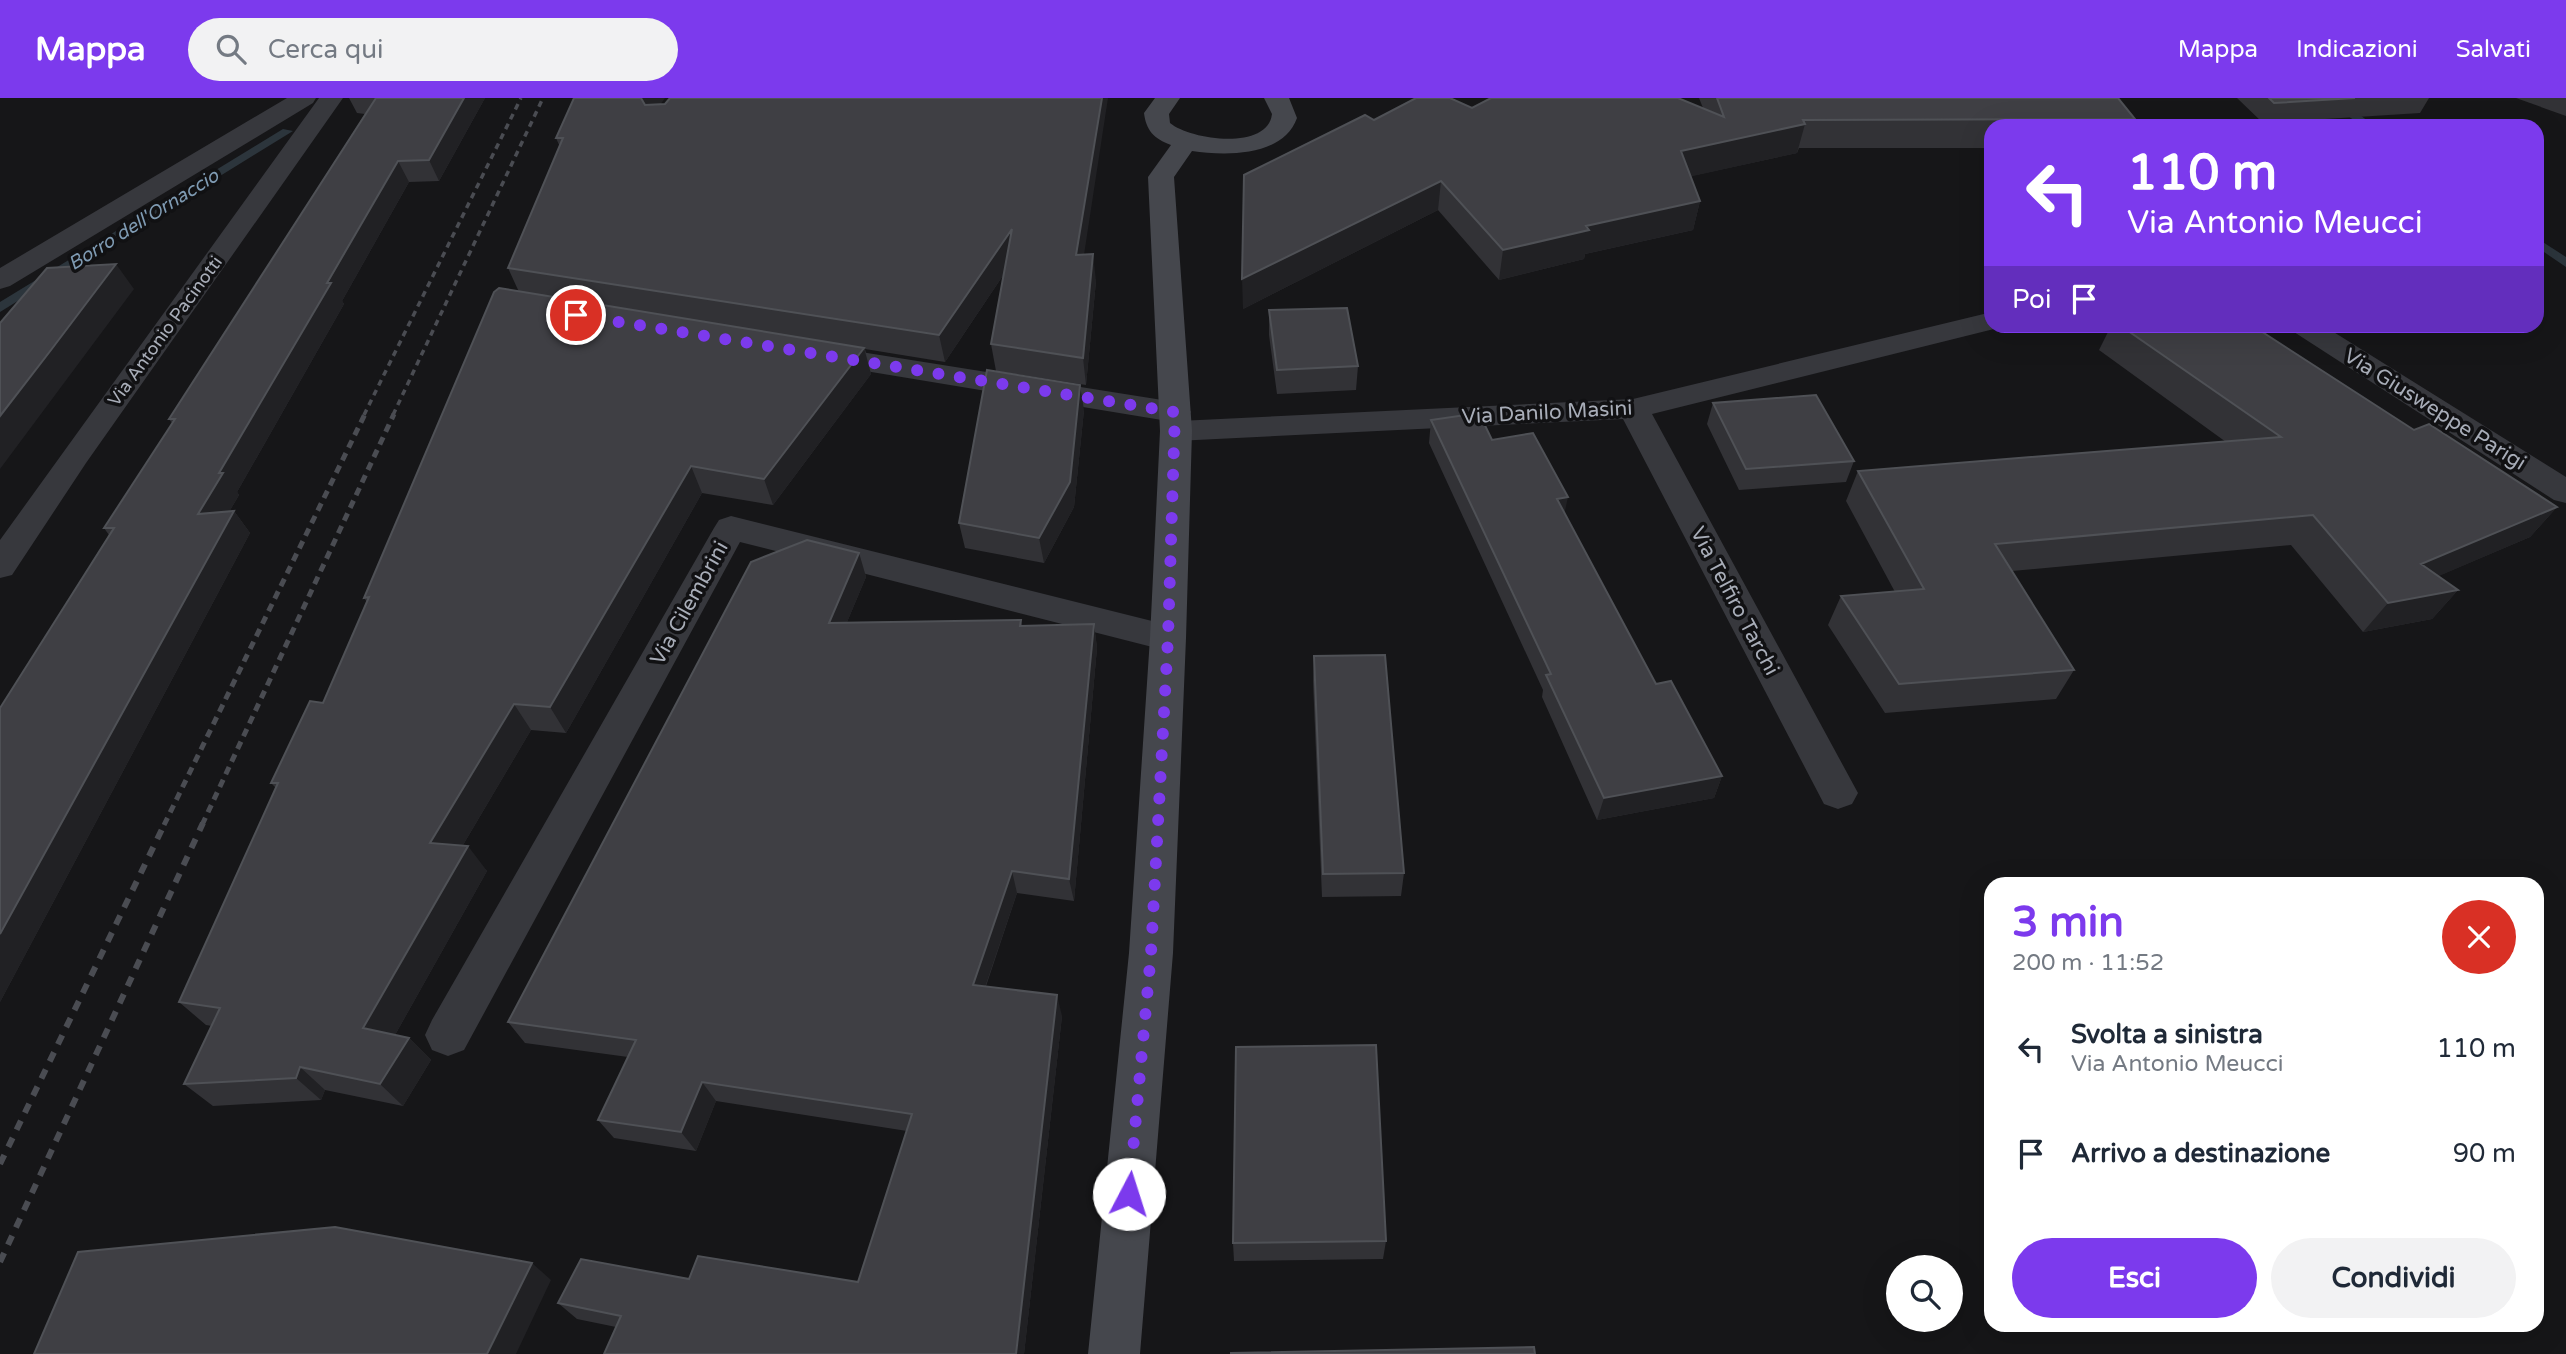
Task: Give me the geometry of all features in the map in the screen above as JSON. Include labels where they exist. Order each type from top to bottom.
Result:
[{"type":"street","points":[[0,280],[304,98]]},
{"type":"street","name":"Via Antonio Pacinotti","points":[[0,566],[331,98]]},
{"type":"street","points":[[1168,98],[1160,105],[1155,116],[1158,126],[1169,136],[1185,143],[1223,148],[1259,141],[1282,125],[1285,116],[1283,107],[1276,98]]},
{"type":"street","points":[[1114,1354],[1151,953],[1168,638],[1176,421],[1161,177],[1185,143]]},
{"type":"street","name":"Via Danilo Masini","points":[[794,350],[1176,421],[1633,409],[1984,323]]},
{"type":"street","name":"Via Giusweppe Parigi","points":[[2315,333],[2566,492]]},
{"type":"street","name":"Via Telfiro Tarchi","points":[[1633,409],[1838,793]]},
{"type":"street","name":"Via Cilembrini","points":[[448,1035],[731,528],[1168,638]]},
{"type":"building","points":[[376,98],[464,98],[429,160],[398,161],[327,283],[331,283],[219,473],[223,473],[198,514],[234,511],[0,934],[0,708],[114,528],[104,528],[175,419],[169,419]]},
{"type":"building","points":[[574,98],[641,98],[645,105],[665,104],[670,98],[1102,98],[1076,255],[1093,254],[1083,358],[991,344],[1012,229],[939,335],[508,268],[563,138],[556,138]]},
{"type":"building","points":[[1416,98],[1450,98],[1472,108],[1491,98],[1678,98],[1724,117],[1717,98],[2118,98],[2135,119],[1803,120],[1805,124],[1681,151],[1700,201],[1586,226],[1589,230],[1503,250],[1441,181],[1242,279],[1244,175],[1365,115],[1374,120]]},
{"type":"building","points":[[2269,98],[2355,98],[2274,103]]},
{"type":"building","points":[[116,264],[0,416],[0,323],[47,268]]},
{"type":"building","points":[[499,288],[864,348],[764,479],[691,466],[550,707],[514,704],[430,843],[468,846],[363,1028],[409,1038],[380,1084],[300,1067],[296,1078],[184,1084],[220,1008],[179,1002],[278,783],[271,783],[310,701],[323,703],[369,597],[364,598],[494,292]]},
{"type":"building","points":[[1347,308],[1358,366],[1277,370],[1269,310]]},
{"type":"building","points":[[2131,333],[2264,333],[2414,430],[2429,424],[2557,507],[2421,564],[2458,590],[2388,603],[2313,515],[1995,544],[2074,670],[1899,684],[1841,596],[1924,589],[1858,471],[2281,437]]},
{"type":"building","points":[[987,370],[1080,385],[1070,482],[1039,538],[959,523]]},
{"type":"building","points":[[1816,395],[1854,461],[1746,469],[1713,403]]},
{"type":"building","points":[[1479,413],[1492,440],[1533,433],[1568,497],[1557,499],[1656,684],[1671,681],[1722,776],[1604,798],[1546,675],[1551,674],[1431,420]]},
{"type":"building","points":[[807,540],[859,553],[829,623],[1021,620],[1020,626],[1094,624],[1069,879],[1012,871],[973,985],[1057,995],[1016,1354],[604,1354],[621,1316],[558,1303],[581,1259],[689,1279],[698,1256],[858,1282],[912,1114],[702,1082],[681,1132],[598,1120],[636,1040],[508,1022],[751,562]]},
{"type":"building","points":[[1385,655],[1404,873],[1323,874],[1314,656]]},
{"type":"building","points":[[1376,1045],[1386,1241],[1233,1243],[1236,1047]]},
{"type":"building","points":[[335,1227],[532,1263],[487,1354],[34,1354],[78,1252]]},
{"type":"building","points":[[1534,1347],[1535,1354],[1231,1354],[1231,1353]]},
{"type":"waterway","points":[[2329,98],[2359,119]]},
{"type":"waterway","name":"Borro dell'Ornaccio","points":[[0,308],[287,131]]},
{"type":"waterway","points":[[2544,247],[2566,263]]},
{"type":"railway","points":[[364,415],[521,98]]},
{"type":"railway","points":[[393,415],[543,98]]},
{"type":"railway","points":[[164,825],[365,414]]},
{"type":"railway","points":[[202,825],[394,414]]},
{"type":"railway","points":[[0,1164],[165,823]]},
{"type":"railway","points":[[0,1262],[203,823]]},
{"type":"route","points":[[576,315],[1175,412],[1168,638],[1151,953],[1129,1194]]}]
